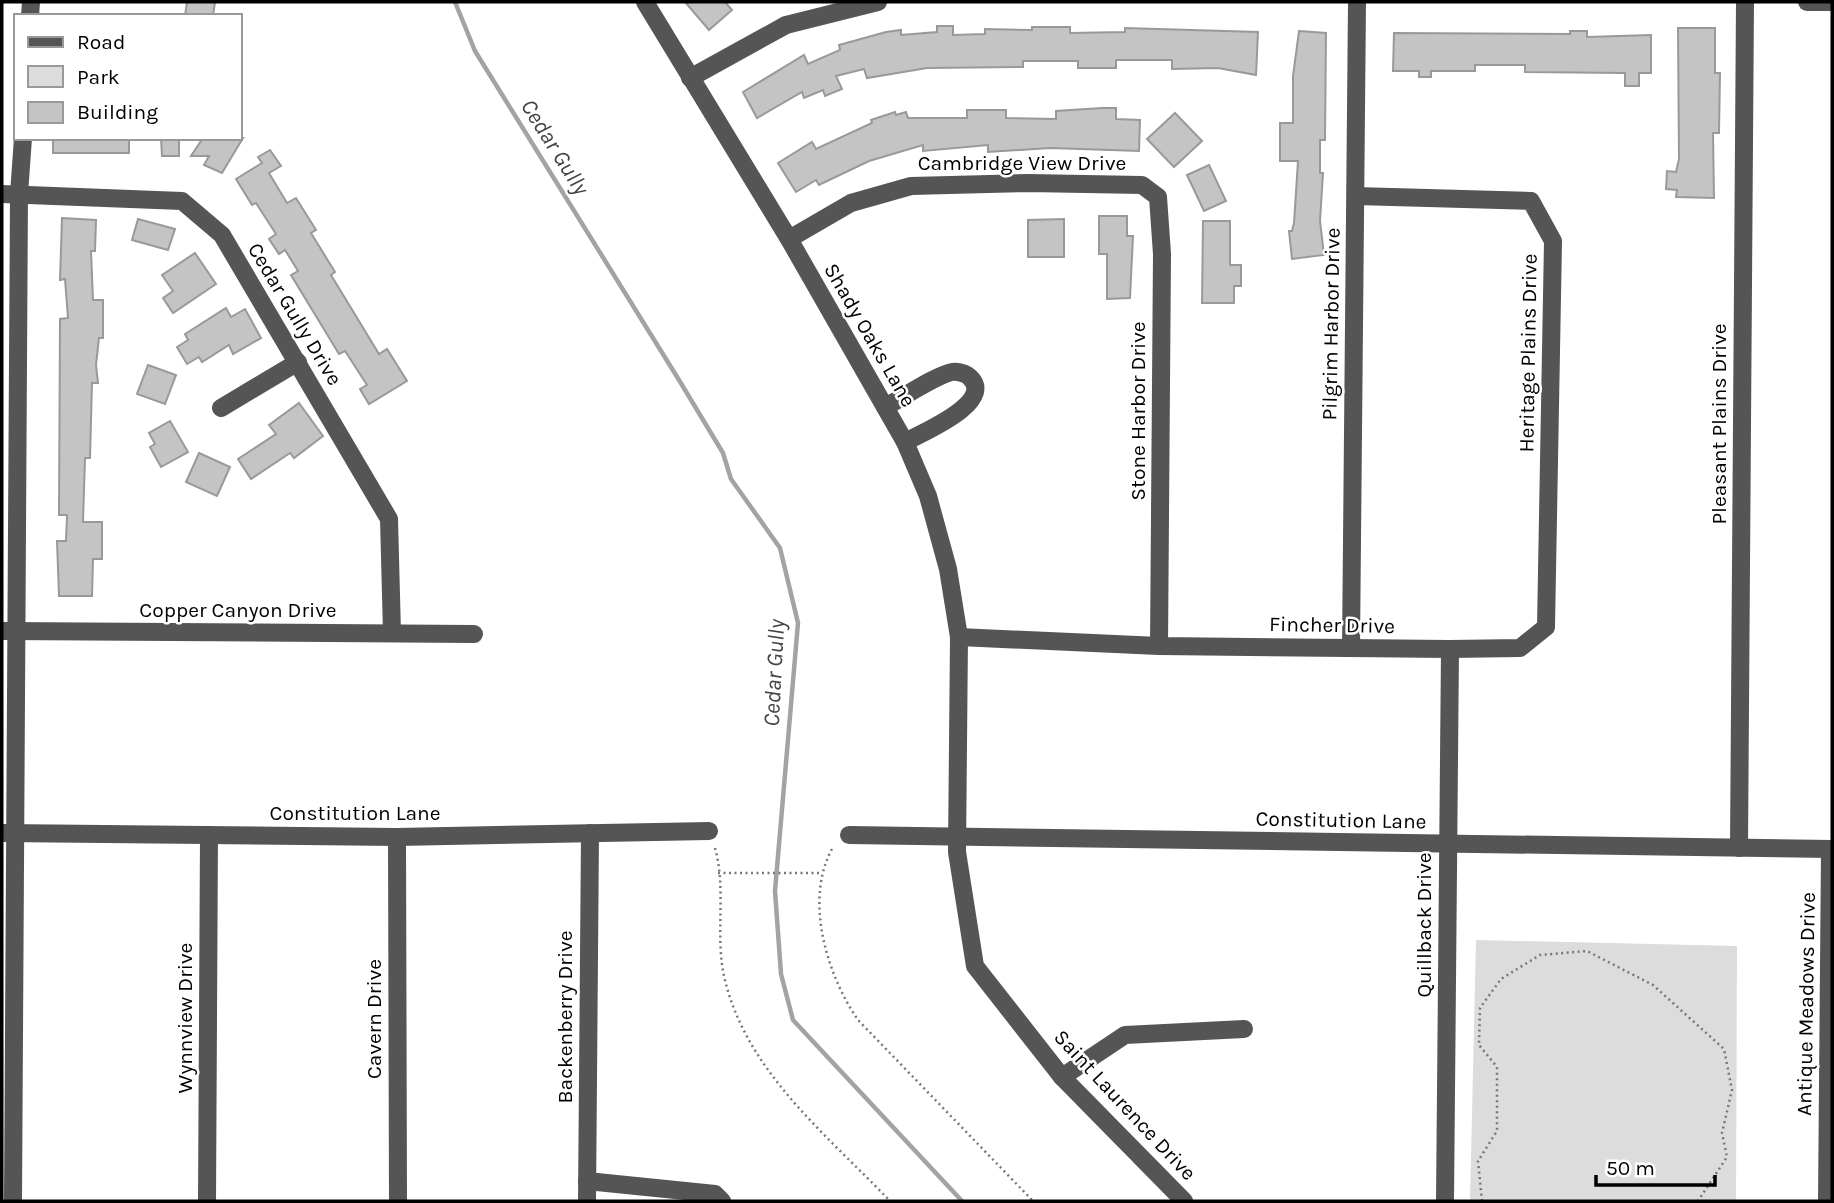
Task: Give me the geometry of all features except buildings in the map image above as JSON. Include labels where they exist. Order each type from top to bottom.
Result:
[{"type":"street","name":"Shady Oaks Lane","points":[[645,2],[789,239],[905,443],[928,496],[948,569],[959,637],[958,724]]},
{"type":"street","points":[[690,78],[786,25],[878,2]]},
{"type":"street","name":"Pilgrim Harbor Drive","points":[[1350,648],[1357,2]]},
{"type":"street","name":"Pleasant Plains Drive","points":[[1739,848],[1745,2]]},
{"type":"street","points":[[1807,2],[1832,2]]},
{"type":"street","points":[[13,1201],[9,833],[10,194],[23,140]]},
{"type":"street","name":"Cambridge View Drive","points":[[789,239],[851,203],[911,186],[1028,183],[1142,185]]},
{"type":"street","name":"Stone Harbor Drive","points":[[1142,185],[1158,197],[1162,254],[1159,646]]},
{"type":"street","name":"Cedar Gully Drive","points":[[10,194],[182,201],[222,235],[388,519],[392,633]]},
{"type":"street","name":"Heritage Plains Drive","points":[[1356,195],[1531,201],[1553,241],[1549,476]]},
{"type":"street","points":[[221,408],[298,362]]},
{"type":"street","points":[[885,407],[953,371],[966,374],[974,382],[976,394],[969,406],[905,443]]},
{"type":"street","name":"Fincher Drive","points":[[959,637],[1159,646],[1520,648],[1546,627],[1549,476]]},
{"type":"street","name":"Copper Canyon Drive","points":[[9,631],[474,634]]},
{"type":"street","name":"Quillback Drive","points":[[1445,1201],[1450,649]]},
{"type":"street","name":"Saint Laurence Drive","points":[[958,724],[957,835],[975,966],[1062,1077],[1184,1201]]},
{"type":"street","name":"Constitution Lane","points":[[9,833],[397,837],[709,831]]},
{"type":"street","name":"Backenberry Drive","points":[[587,1201],[590,833]]},
{"type":"street","name":"Wynnview Drive","points":[[206,1201],[209,835]]},
{"type":"street","name":"Constitution Lane","points":[[849,835],[1831,849]]},
{"type":"street","name":"Cavern Drive","points":[[397,837],[398,1201]]},
{"type":"street","name":"Antique Meadows Drive","points":[[1827,1201],[1831,849]]},
{"type":"street","points":[[1062,1077],[1125,1035],[1244,1029]]},
{"type":"street","points":[[587,1181],[715,1194],[722,1201]]},
{"type":"path","points":[[715,848],[723,967],[739,1025],[770,1074],[890,1201]]},
{"type":"path","points":[[832,849],[822,873],[823,944],[840,994],[858,1020],[1033,1201]]},
{"type":"path","points":[[718,873],[822,873]]},
{"type":"path","points":[[1482,1201],[1478,1161],[1497,1131],[1497,1068],[1479,1045],[1480,1008],[1501,979],[1540,955],[1587,951],[1653,985],[1724,1049],[1732,1090],[1722,1133],[1727,1157],[1698,1201]]},
{"type":"green space","points":[[1476,940],[1737,946],[1736,1201],[1470,1201]]},
{"type":"waterway","name":"Cedar Gully","points":[[455,2],[475,51],[723,453],[731,479],[780,548],[798,623],[775,891],[781,974],[793,1020],[962,1201]]}]
